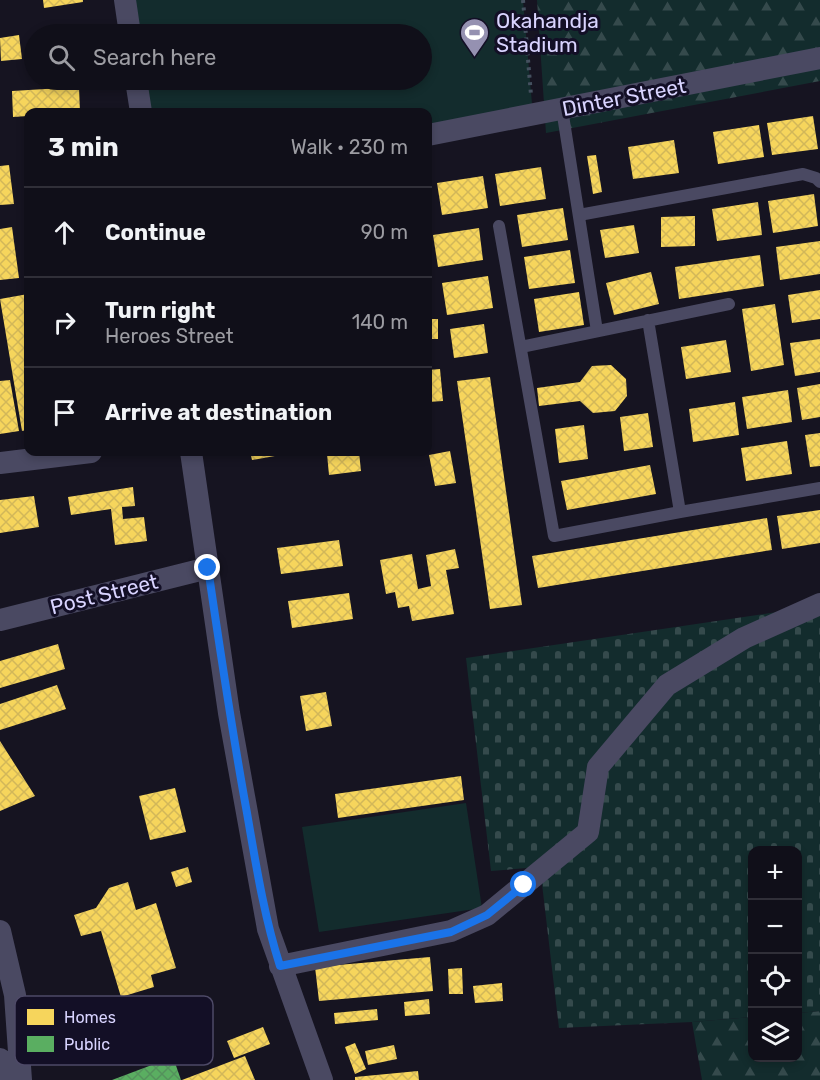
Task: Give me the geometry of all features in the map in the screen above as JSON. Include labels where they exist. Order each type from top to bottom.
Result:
[{"type":"street","points":[[125,0],[129,24]]},
{"type":"street","name":"Dinter Street","points":[[432,134],[820,58]]},
{"type":"street","points":[[138,90],[140,108]]},
{"type":"street","points":[[0,463],[58,456]]},
{"type":"street","points":[[192,456],[229,713],[268,929],[322,1080]]},
{"type":"street","name":"Post Street","points":[[0,620],[208,568]]},
{"type":"street","points":[[280,966],[451,932],[487,915],[588,832],[598,767],[668,685],[744,638],[820,604]]},
{"type":"street","points":[[0,931],[15,996]]},
{"type":"street","points":[[0,1059],[1,1080]]},
{"type":"street","points":[[20,1065],[21,1080]]},
{"type":"lane","points":[[562,109],[597,331]]},
{"type":"lane","points":[[579,214],[803,174],[816,178],[820,182]]},
{"type":"lane","points":[[499,226],[555,536],[820,488]]},
{"type":"lane","points":[[521,347],[729,304]]},
{"type":"lane","points":[[648,320],[680,512]]},
{"type":"path","points":[[523,0],[533,115]]},
{"type":"green space","name":"Okahandja Stadium","points":[[125,0],[523,0],[533,115],[432,134],[432,108],[140,108],[138,90],[432,90],[432,24],[129,24]]},
{"type":"green space","points":[[537,0],[820,0],[820,81],[546,133]]},
{"type":"green space","points":[[820,604],[820,1011],[802,1013],[802,846],[748,846],[748,1017],[559,1028],[540,867],[491,871],[466,658]]},
{"type":"green space","points":[[466,803],[482,908],[319,932],[302,827]]},
{"type":"green space","points":[[820,1011],[820,1080],[702,1080],[692,1022],[748,1017],[748,1062],[802,1062],[802,1013]]},
{"type":"building: Homes","points":[[43,0],[83,0],[83,2],[44,8]]},
{"type":"building: Homes","points":[[19,35],[22,59],[1,61],[0,38]]},
{"type":"building: Homes","points":[[79,90],[80,108],[24,108],[24,116],[13,117],[12,91]]},
{"type":"building: Homes","points":[[813,116],[818,149],[772,155],[767,123]]},
{"type":"building: Homes","points":[[759,125],[764,157],[718,164],[713,132]]},
{"type":"building: Homes","points":[[674,140],[679,173],[633,179],[628,147]]},
{"type":"building: Homes","points":[[596,155],[602,192],[593,194],[587,156]]},
{"type":"building: Homes","points":[[9,165],[14,204],[0,205],[0,166]]},
{"type":"building: Homes","points":[[541,167],[546,199],[500,206],[495,174]]},
{"type":"building: Homes","points":[[483,176],[488,208],[442,215],[437,183]]},
{"type":"building: Homes","points":[[814,194],[818,226],[773,233],[768,201]]},
{"type":"building: Homes","points":[[758,202],[762,235],[717,241],[712,209]]},
{"type":"building: Homes","points":[[563,208],[568,240],[522,247],[517,215]]},
{"type":"building: Homes","points":[[695,216],[695,246],[661,247],[661,217]]},
{"type":"building: Homes","points":[[634,225],[639,253],[605,258],[600,230]]},
{"type":"building: Homes","points":[[12,227],[19,278],[0,280],[0,229]]},
{"type":"building: Homes","points":[[479,228],[483,260],[438,267],[433,235]]},
{"type":"building: Homes","points":[[820,241],[820,274],[780,280],[776,247]]},
{"type":"building: Homes","points":[[570,250],[575,283],[529,289],[524,257]]},
{"type":"building: Homes","points":[[760,255],[764,286],[679,299],[675,267]]},
{"type":"building: Homes","points":[[651,272],[659,304],[614,315],[606,283]]},
{"type":"building: Homes","points":[[488,276],[493,308],[447,315],[442,283]]},
{"type":"building: Homes","points":[[820,290],[820,319],[792,323],[788,295]]},
{"type":"building: Homes","points":[[579,292],[584,325],[539,332],[534,299]]},
{"type":"building: Homes","points":[[24,295],[24,431],[22,431],[0,299]]},
{"type":"building: Homes","points":[[775,304],[784,365],[751,371],[742,309]]},
{"type":"building: Homes","points":[[432,319],[438,319],[438,339],[432,339]]},
{"type":"building: Homes","points":[[484,324],[488,353],[454,358],[450,329]]},
{"type":"building: Homes","points":[[820,339],[820,372],[795,376],[790,343]]},
{"type":"building: Homes","points":[[726,340],[731,372],[686,379],[681,347]]},
{"type":"building: Homes","points":[[611,365],[626,379],[627,396],[615,411],[593,413],[580,401],[539,406],[537,388],[580,382],[592,366]]},
{"type":"building: Homes","points":[[440,369],[443,401],[432,402],[432,370]]},
{"type":"building: Homes","points":[[490,377],[522,605],[490,609],[457,381]]},
{"type":"building: Homes","points":[[10,380],[19,431],[0,434],[0,381]]},
{"type":"building: Homes","points":[[820,384],[820,417],[802,420],[797,388]]},
{"type":"building: Homes","points":[[788,390],[792,422],[747,429],[742,397]]},
{"type":"building: Homes","points":[[735,402],[739,435],[693,442],[689,409]]},
{"type":"building: Homes","points":[[648,413],[653,447],[624,451],[620,417]]},
{"type":"building: Homes","points":[[584,425],[588,459],[559,463],[555,429]]},
{"type":"building: Homes","points":[[820,433],[820,466],[810,467],[805,435]]},
{"type":"building: Homes","points":[[787,441],[792,474],[746,481],[741,448]]},
{"type":"building: Homes","points":[[450,451],[456,483],[435,486],[429,456]]},
{"type":"building: Homes","points":[[251,456],[275,456],[252,460]]},
{"type":"building: Homes","points":[[327,456],[359,456],[361,471],[329,475]]},
{"type":"building: Homes","points":[[650,465],[656,494],[567,510],[561,481]]},
{"type":"building: Homes","points":[[133,487],[135,506],[122,507],[123,519],[144,517],[147,541],[115,545],[111,509],[71,515],[68,497]]},
{"type":"building: Homes","points":[[34,496],[39,527],[0,533],[0,500]]},
{"type":"building: Homes","points":[[820,510],[820,543],[782,549],[777,516]]},
{"type":"building: Homes","points":[[767,518],[772,550],[538,588],[532,556]]},
{"type":"building: Homes","points":[[339,540],[343,566],[281,574],[277,548]]},
{"type":"building: Homes","points":[[455,549],[459,568],[446,570],[454,614],[412,621],[409,606],[398,608],[395,592],[386,594],[380,560],[412,554],[418,589],[431,586],[426,555]]},
{"type":"building: Homes","points":[[349,593],[353,619],[292,628],[288,601]]},
{"type":"building: Homes","points":[[58,644],[65,669],[0,688],[0,661]]},
{"type":"building: Homes","points":[[57,685],[66,709],[0,730],[0,704]]},
{"type":"building: Homes","points":[[326,692],[332,726],[306,731],[300,696]]},
{"type":"building: Homes","points":[[0,741],[35,796],[0,811]]},
{"type":"building: Homes","points":[[461,776],[464,800],[338,818],[335,794]]},
{"type":"building: Homes","points":[[175,788],[186,832],[150,840],[139,796]]},
{"type":"building: Homes","points":[[188,867],[192,882],[176,887],[171,872]]},
{"type":"building: Homes","points":[[128,882],[136,910],[156,903],[176,968],[151,975],[154,987],[124,996],[121,996],[101,931],[81,936],[74,915],[96,908],[109,888]]},
{"type":"building: Homes","points":[[430,957],[433,991],[319,1001],[315,967]]},
{"type":"building: Homes","points":[[462,968],[463,994],[449,994],[448,969]]},
{"type":"building: Homes","points":[[502,983],[503,1001],[475,1003],[473,986]]},
{"type":"building: Homes","points":[[429,999],[430,1014],[405,1016],[404,1002]]},
{"type":"building: Homes","points":[[377,1009],[378,1020],[335,1024],[334,1013]]},
{"type":"building: Homes","points":[[263,1027],[270,1044],[234,1058],[227,1041]]},
{"type":"building: Homes","points":[[355,1043],[366,1069],[355,1074],[345,1047]]},
{"type":"building: Homes","points":[[394,1045],[397,1059],[368,1065],[365,1051]]},
{"type":"building: Homes","points":[[245,1056],[255,1080],[182,1080]]},
{"type":"building: Homes","points":[[418,1071],[419,1080],[355,1080],[355,1077]]},
{"type":"building: Public","points":[[152,1065],[176,1065],[181,1080],[112,1080]]},
{"type":"place","name":"Okahandja Stadium","points":[[475,58]]},
{"type":"route","points":[[208,568],[229,713],[257,871],[268,929],[280,966],[451,932],[487,915],[524,885]]}]
